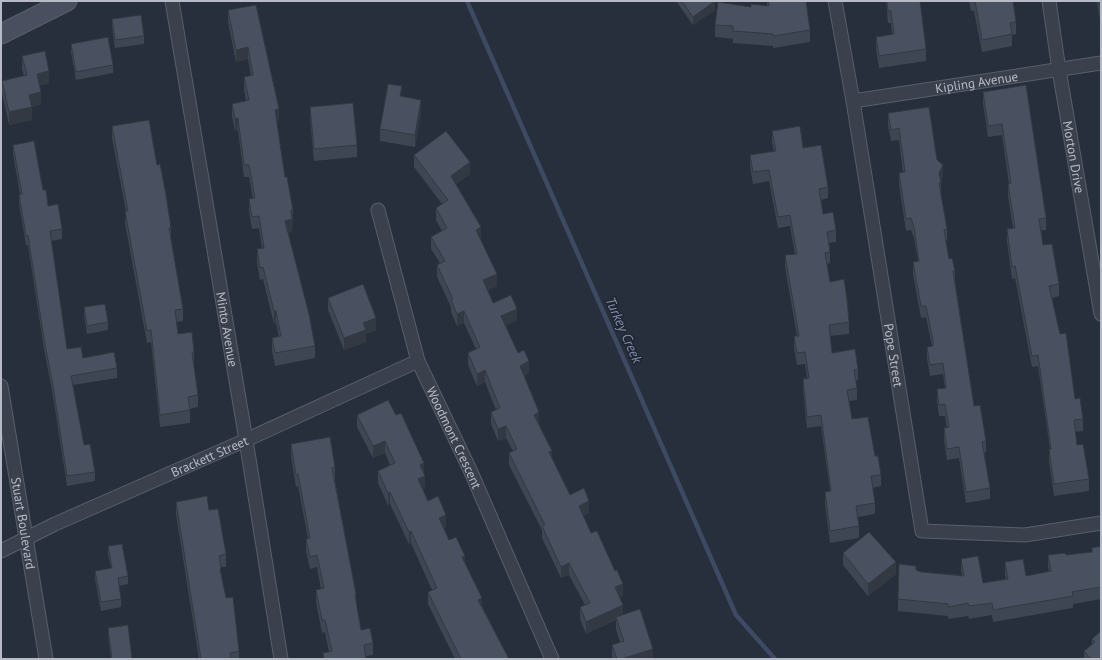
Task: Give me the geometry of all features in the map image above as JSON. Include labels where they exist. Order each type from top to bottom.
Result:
[{"type":"street","points":[[1,34],[67,1]]},
{"type":"street","name":"Minto Avenue","points":[[172,1],[246,440],[280,659]]},
{"type":"street","name":"Pope Street","points":[[835,1],[853,101],[922,531],[1025,535],[1101,524]]},
{"type":"street","name":"Morton Drive","points":[[1049,1],[1059,70],[1101,314]]},
{"type":"street","name":"Kipling Avenue","points":[[853,101],[1101,63]]},
{"type":"street","name":"Woodmont Crescent","points":[[378,210],[418,361],[471,472],[552,659]]},
{"type":"street","name":"Brackett Street","points":[[1,551],[26,538],[246,440],[418,361]]},
{"type":"street","name":"Stuart Boulevard","points":[[1,386],[46,659]]},
{"type":"building","points":[[682,1],[715,1],[693,17]]},
{"type":"building","points":[[768,1],[806,1],[810,30],[773,36],[773,34],[733,31],[733,26],[715,25],[718,2],[751,7],[751,4],[769,6]]},
{"type":"building","points":[[887,1],[920,1],[926,49],[879,56],[876,37],[894,34],[891,11],[888,11]]},
{"type":"building","points":[[975,1],[1013,1],[1016,22],[1010,23],[1012,34],[982,40]]},
{"type":"building","points":[[1099,1],[1101,1],[1101,14]]},
{"type":"building","points":[[256,5],[279,109],[275,110],[285,177],[287,177],[293,210],[291,210],[292,219],[285,221],[309,314],[315,346],[275,353],[272,338],[281,336],[276,311],[274,311],[263,267],[260,268],[257,249],[264,248],[259,216],[252,217],[249,199],[255,198],[249,165],[244,165],[238,118],[235,119],[232,104],[249,100],[244,77],[253,75],[248,47],[236,50],[228,10]]},
{"type":"building","points":[[141,15],[144,36],[115,40],[112,19]]},
{"type":"building","points":[[108,37],[113,65],[76,72],[71,44]]},
{"type":"building","points":[[45,51],[49,71],[37,74],[41,92],[29,95],[32,107],[9,112],[2,81],[27,75],[22,56]]},
{"type":"building","points":[[388,84],[402,86],[400,96],[421,100],[415,135],[380,129]]},
{"type":"building","points":[[1026,85],[1046,218],[1039,219],[1043,245],[1052,244],[1059,284],[1049,286],[1060,334],[1066,333],[1075,399],[1080,398],[1083,419],[1074,420],[1077,445],[1083,444],[1089,479],[1054,484],[1049,449],[1051,449],[1038,355],[1032,356],[1015,266],[1012,267],[1007,229],[1015,228],[1008,184],[1011,183],[1002,124],[988,126],[983,92]]},
{"type":"building","points":[[353,103],[357,145],[314,149],[310,107]]},
{"type":"building","points":[[929,107],[937,160],[943,165],[939,173],[941,183],[939,183],[947,229],[944,230],[949,259],[952,258],[955,271],[953,271],[974,406],[980,405],[986,441],[982,442],[990,488],[966,492],[959,447],[947,449],[944,428],[949,427],[945,404],[939,405],[937,389],[946,388],[943,363],[930,365],[927,347],[933,346],[933,340],[926,306],[921,306],[913,262],[919,261],[914,227],[911,218],[906,219],[899,173],[905,172],[899,128],[891,130],[888,113]]},
{"type":"building","points":[[149,120],[157,165],[160,164],[166,195],[171,228],[169,228],[183,309],[175,310],[178,334],[192,332],[194,352],[192,353],[198,395],[188,397],[190,410],[160,415],[151,330],[147,331],[125,211],[128,211],[112,126]]},
{"type":"building","points":[[800,126],[803,148],[821,145],[828,187],[819,189],[823,214],[833,212],[836,230],[827,232],[830,252],[825,253],[830,282],[844,279],[847,299],[849,322],[829,325],[832,353],[855,349],[858,369],[854,370],[857,388],[847,390],[852,419],[868,417],[875,456],[878,456],[881,475],[871,476],[875,503],[856,506],[859,526],[830,531],[825,492],[831,491],[821,415],[807,417],[803,379],[809,378],[805,352],[797,353],[794,336],[799,336],[785,255],[797,254],[790,215],[778,217],[769,170],[753,172],[750,155],[776,151],[772,131]]},
{"type":"building","points":[[446,131],[470,162],[451,176],[481,227],[476,230],[497,274],[483,280],[493,303],[511,295],[517,309],[501,316],[518,353],[524,350],[529,361],[520,366],[539,412],[534,415],[552,451],[549,452],[570,495],[584,488],[589,501],[579,506],[591,533],[597,531],[615,571],[617,570],[623,584],[615,587],[623,605],[586,622],[580,607],[590,603],[569,563],[561,567],[542,526],[545,525],[509,453],[517,449],[506,426],[498,429],[491,412],[500,408],[485,370],[477,374],[468,353],[480,347],[464,311],[457,314],[451,300],[453,299],[437,265],[445,261],[431,237],[447,228],[436,208],[448,200],[414,155]]},
{"type":"building","points":[[34,141],[43,190],[46,190],[48,206],[58,204],[62,229],[50,231],[67,349],[81,347],[83,358],[114,352],[117,368],[71,376],[84,445],[90,444],[95,472],[67,476],[28,235],[26,236],[19,194],[22,194],[13,145]]},
{"type":"building","points":[[363,284],[376,318],[363,323],[366,330],[344,338],[328,298]]},
{"type":"building","points":[[105,304],[108,322],[87,326],[84,307]]},
{"type":"building","points":[[388,400],[396,415],[401,413],[424,463],[420,465],[425,476],[418,479],[428,501],[438,496],[446,515],[439,518],[449,540],[456,537],[465,556],[462,557],[482,598],[478,600],[509,659],[461,659],[428,592],[437,588],[411,531],[409,532],[378,471],[395,463],[385,441],[373,446],[357,415]]},
{"type":"building","points":[[330,437],[335,467],[332,468],[356,594],[361,630],[370,628],[373,643],[364,645],[366,659],[324,659],[323,653],[332,651],[325,620],[322,620],[316,590],[324,588],[317,555],[310,557],[306,539],[310,538],[298,474],[296,475],[291,444]]},
{"type":"building","points":[[207,496],[209,510],[218,509],[226,554],[219,556],[220,569],[226,598],[233,597],[239,651],[230,653],[231,659],[201,659],[176,502]]},
{"type":"building","points":[[869,532],[896,562],[868,584],[843,553]]},
{"type":"building","points":[[122,544],[128,576],[118,578],[121,599],[101,602],[95,571],[112,568],[108,546]]},
{"type":"building","points":[[1101,546],[1101,587],[1072,592],[1073,596],[993,610],[992,603],[969,606],[968,603],[948,607],[948,604],[898,599],[899,564],[916,566],[916,570],[921,572],[964,576],[961,559],[978,556],[983,583],[1008,579],[1005,562],[1023,559],[1026,576],[1051,571],[1048,555],[1065,553],[1066,555],[1092,552],[1092,548]]},
{"type":"building","points":[[640,609],[653,649],[617,659],[612,645],[624,641],[616,617]]},
{"type":"building","points":[[128,625],[132,659],[112,659],[108,628]]},
{"type":"building","points":[[1101,631],[1101,659],[1091,659],[1084,651],[1095,642],[1092,639]]},
{"type":"waterway","name":"Turkey Creek","points":[[467,1],[736,615],[775,659]]}]
